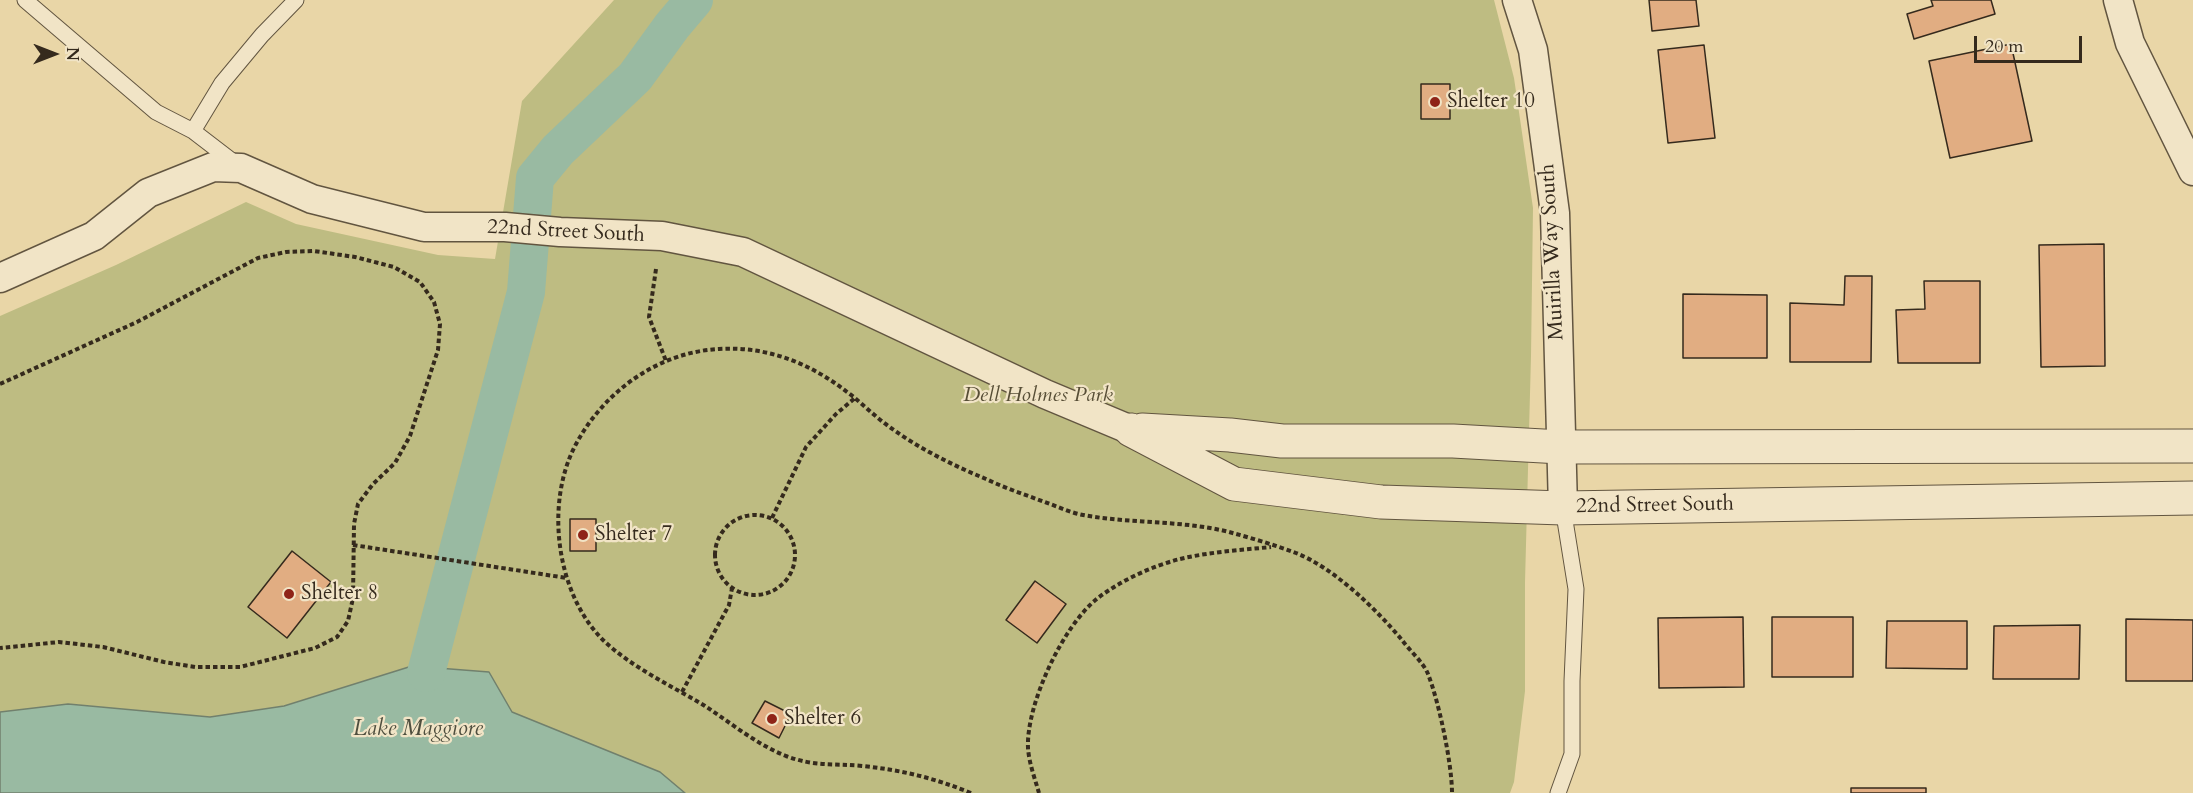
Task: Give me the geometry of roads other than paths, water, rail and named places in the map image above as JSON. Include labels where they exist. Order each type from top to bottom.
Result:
[{"type":"street","name":"Muirilla Way South","points":[[1516,0],[1533,50],[1555,213],[1563,508]]},
{"type":"street","points":[[2118,0],[2130,43],[2193,171]]},
{"type":"street","name":"22nd Street South","points":[[0,278],[94,236],[148,193],[213,167],[241,168],[312,200],[424,227],[506,227],[560,232],[662,236],[743,252],[1045,394],[1131,430],[1234,484],[1381,502],[1563,508],[2193,498]]},
{"type":"street","name":"22nd Street South","points":[[1131,430],[1230,435],[1282,441],[1453,441],[1562,447],[2193,446]]},
{"type":"lane","points":[[25,0],[156,112],[193,131],[241,168]]},
{"type":"lane","points":[[193,131],[222,83],[262,35],[296,0]]},
{"type":"lane","points":[[1557,793],[1572,754],[1576,589],[1563,508]]},
{"type":"water","name":"Lake Maggiore","points":[[412,666],[489,672],[512,712],[660,772],[685,793],[0,793],[0,712],[68,704],[210,717],[284,706]]},
{"type":"waterway","points":[[426,673],[526,292],[535,178],[558,150],[635,77],[694,0]]},
{"type":"place","name":"Shelter 10","points":[[1435,102]]},
{"type":"place","name":"Shelter 7","points":[[583,535]]},
{"type":"place","name":"Shelter 8","points":[[289,594]]},
{"type":"place","name":"Shelter 6","points":[[772,719]]},
{"type":"park label","name":"Dell Holmes Park","points":[[1038,396]]}]
